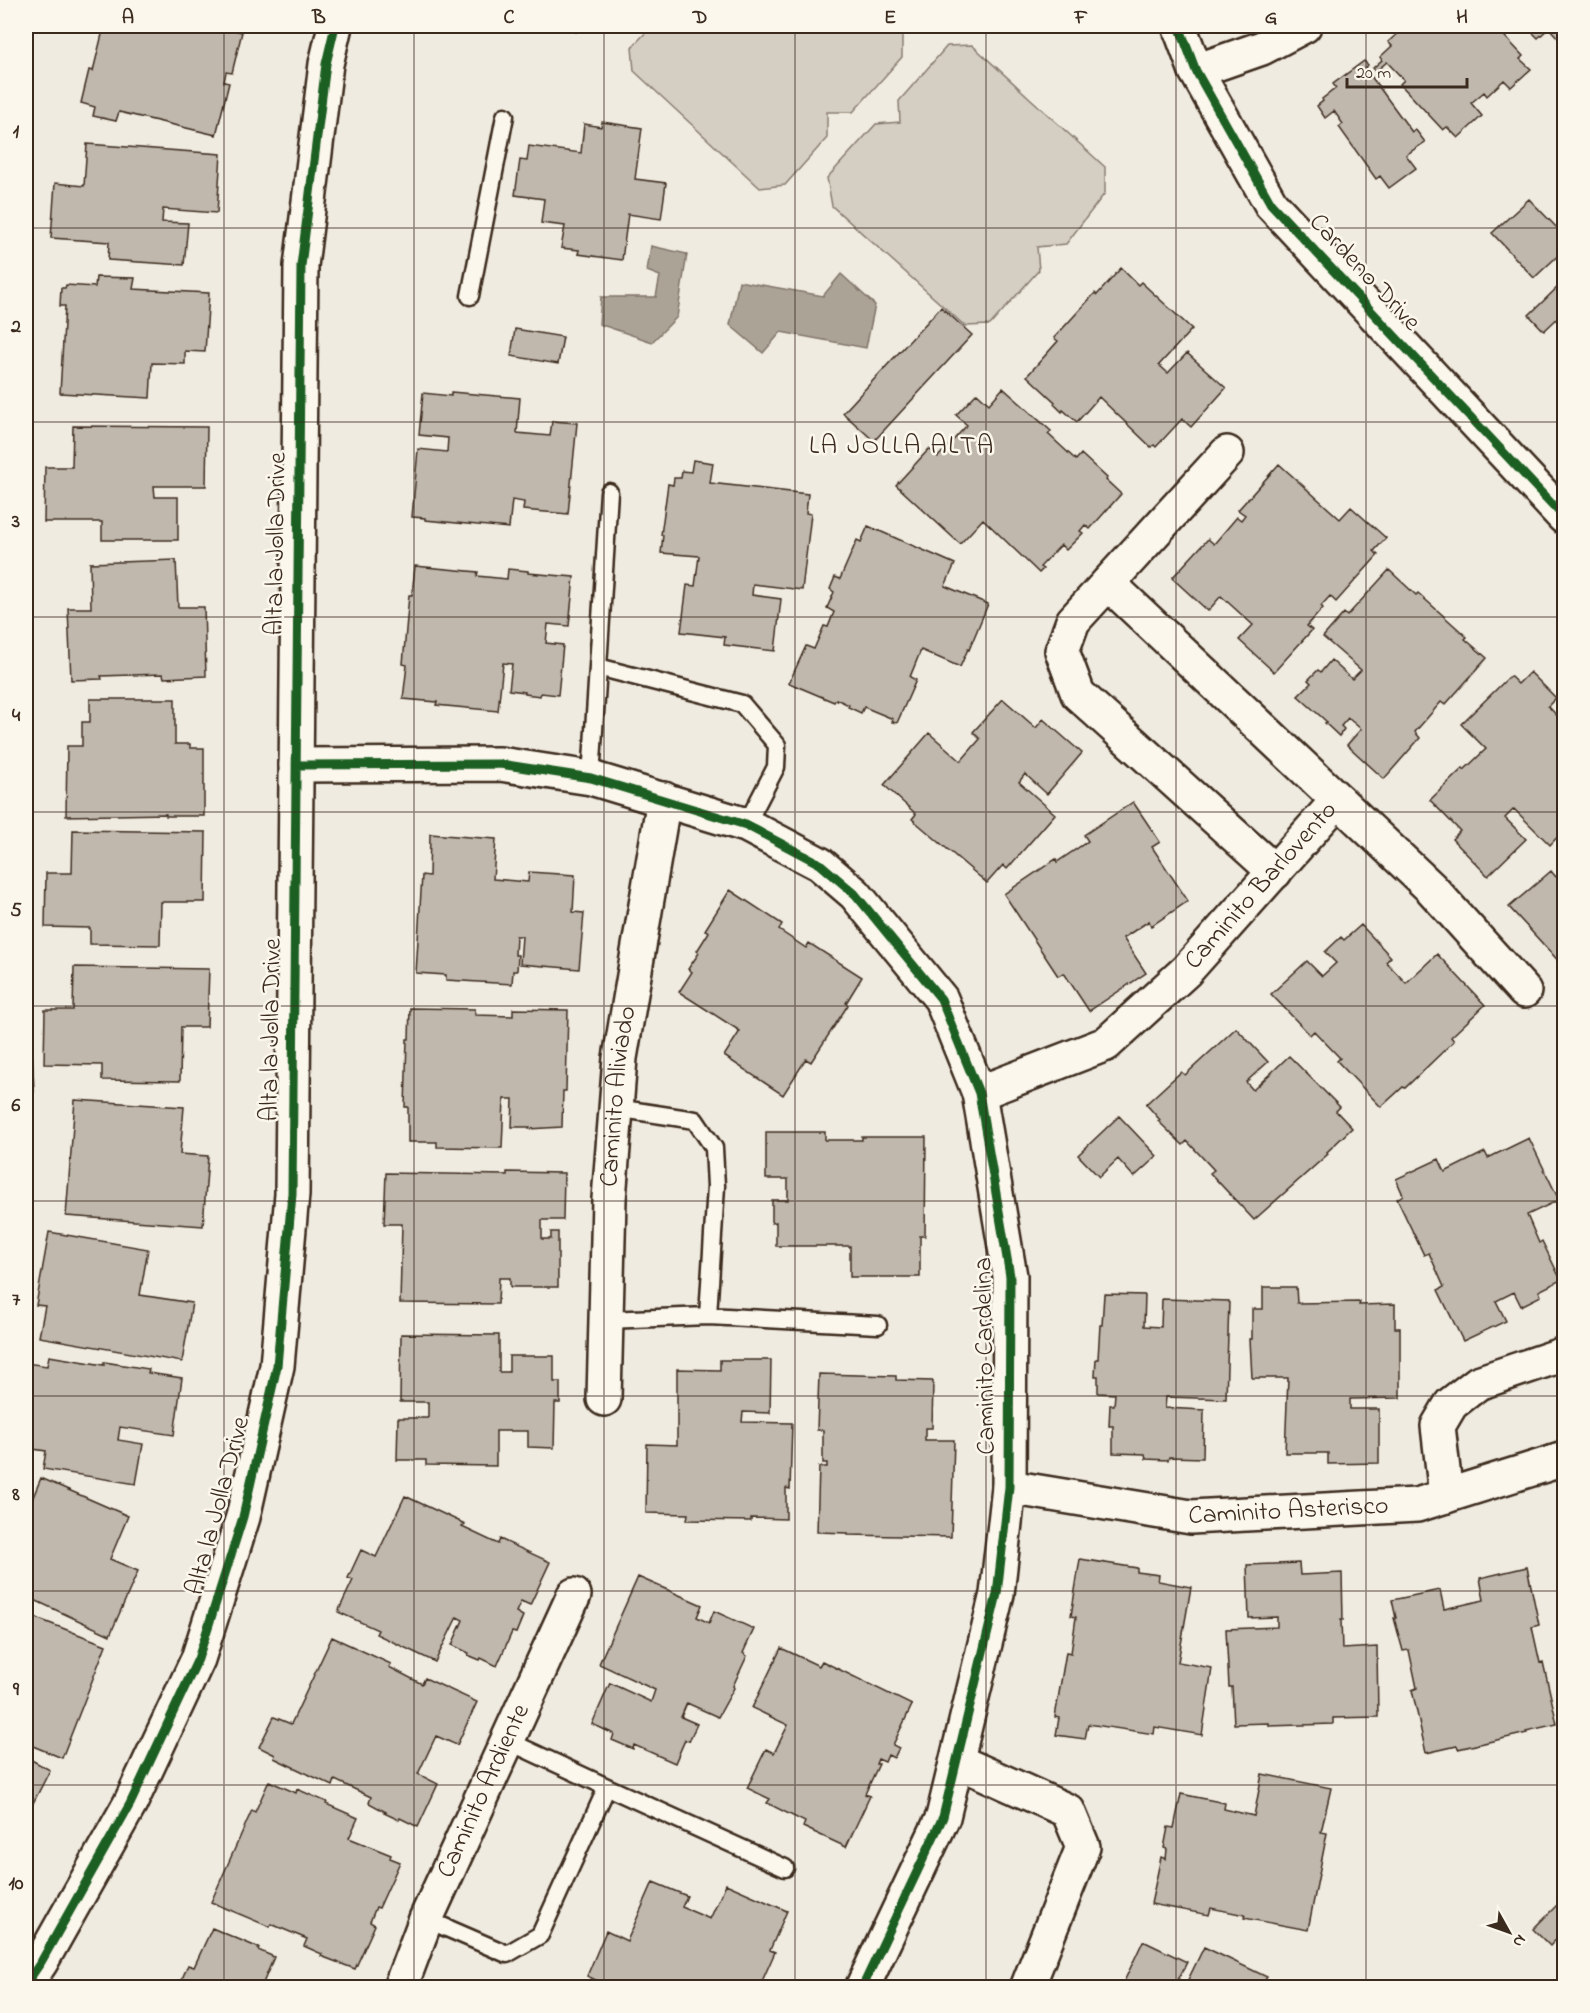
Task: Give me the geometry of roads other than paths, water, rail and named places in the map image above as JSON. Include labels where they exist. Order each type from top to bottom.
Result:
[{"type":"street","name":"Alta la Jolla Drive","points":[[26,1984],[41,1962],[130,1804],[198,1659],[243,1517],[274,1378],[292,1194],[301,266],[326,64],[335,26]]},
{"type":"street","name":"Cardeno Drive","points":[[1179,26],[1196,71],[1271,204],[1564,517]]},
{"type":"street","points":[[1196,71],[1262,48],[1304,26]]},
{"type":"street","points":[[1227,453],[1073,621],[1062,651],[1078,694],[1275,872]]},
{"type":"street","name":"Caminito Barlovento","points":[[979,1093],[1106,1044],[1186,971],[1338,800],[1108,583]]},
{"type":"street","name":"Caminito Cardelina","points":[[296,765],[500,764],[591,778],[746,825],[820,864],[855,894],[941,999],[979,1093],[1010,1276],[1009,1487],[997,1594],[943,1817],[862,1988]]},
{"type":"street","name":"Caminito Aliviado","points":[[604,1399],[609,1199],[620,1058],[664,799]]},
{"type":"street","points":[[1338,800],[1431,888],[1524,991]]},
{"type":"street","points":[[1446,1496],[1438,1426],[1451,1404],[1478,1383],[1564,1354]]},
{"type":"street","name":"Caminito Asterisco","points":[[1009,1487],[1191,1517],[1416,1505],[1564,1459]]},
{"type":"street","name":"Caminito Ardiente","points":[[400,1988],[426,1919],[574,1595]]},
{"type":"street","points":[[957,1761],[1068,1811],[1083,1847],[1027,1988]]},
{"type":"lane","points":[[470,296],[505,116]]},
{"type":"lane","points":[[591,778],[609,492]]},
{"type":"lane","points":[[598,667],[742,705],[777,745],[776,767],[746,825]]},
{"type":"lane","points":[[616,1108],[695,1120],[714,1148],[716,1186],[708,1316]]},
{"type":"lane","points":[[606,1320],[708,1316],[878,1325]]},
{"type":"lane","points":[[508,1741],[785,1868]]},
{"type":"lane","points":[[426,1919],[507,1954],[540,1935],[607,1787]]},
{"type":"district","name":"LA JOLLA ALTA","points":[[902,446]]}]
